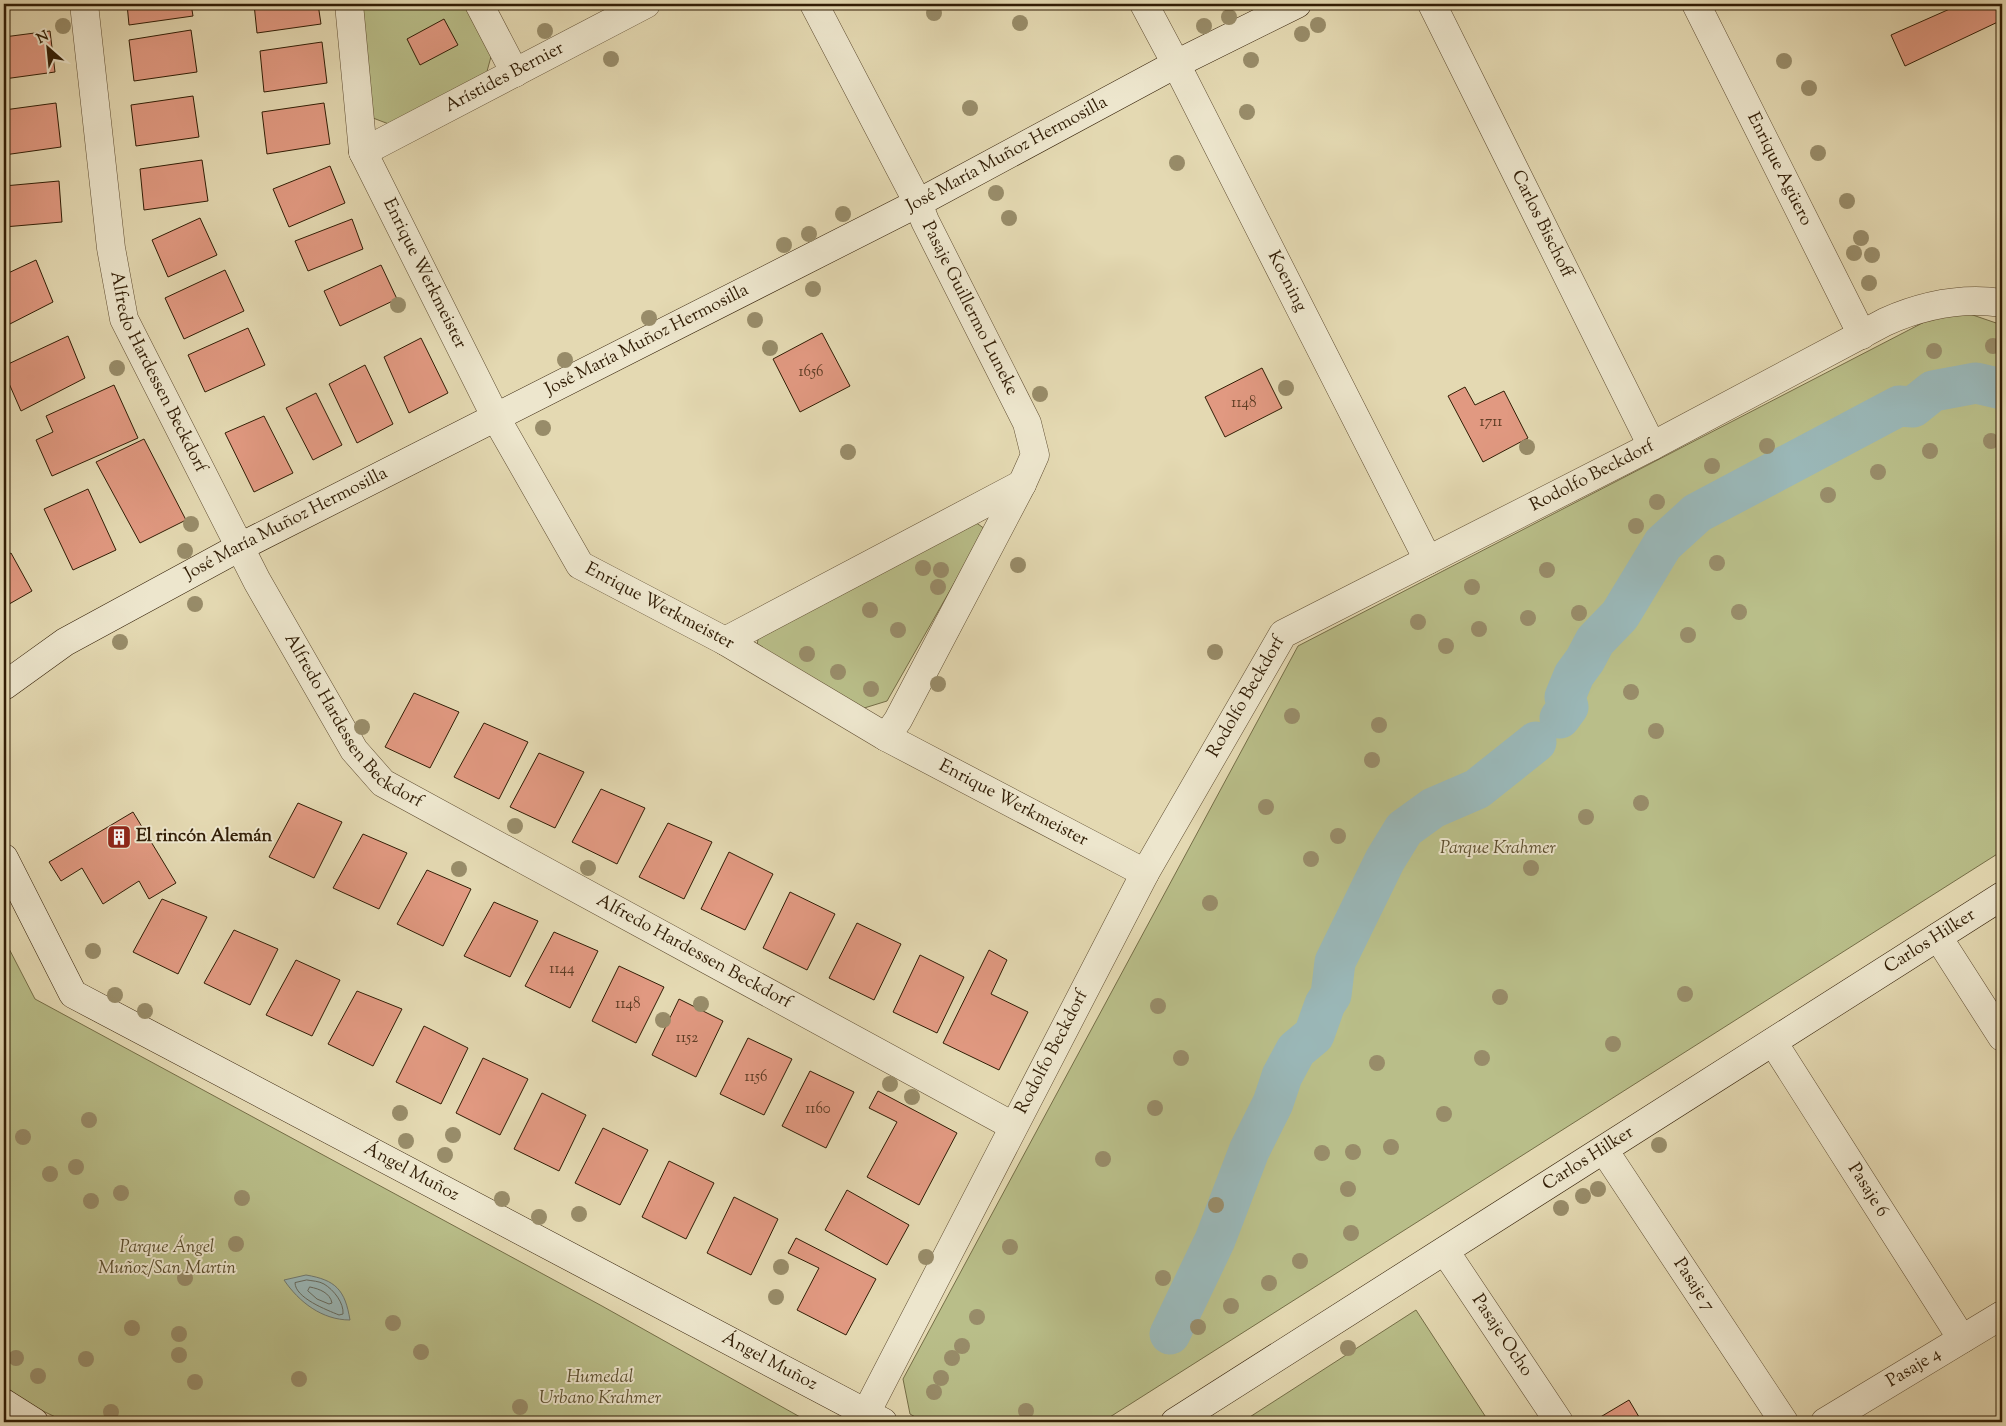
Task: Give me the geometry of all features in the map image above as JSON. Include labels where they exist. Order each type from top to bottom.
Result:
[{"type":"street","name":"Alfredo Hardessen Beckdorf","points":[[84,4],[111,248],[124,319],[257,581],[354,750],[383,784],[1013,1126]]},
{"type":"street","name":"Enrique Werkmeister","points":[[349,4],[363,152],[496,418],[580,565],[725,641],[886,737],[1145,873]]},
{"type":"street","points":[[479,4],[515,73]]},
{"type":"street","name":"Arístides Bernier","points":[[363,152],[646,4]]},
{"type":"street","name":"Pasaje Guillermo Luneke","points":[[814,4],[918,202],[929,230],[1027,423],[1035,455],[1022,484],[898,720],[886,737]]},
{"type":"street","name":"Koening","points":[[1144,4],[1428,560]]},
{"type":"street","name":"José María Muñoz Hermosilla","points":[[4,686],[65,642],[240,547],[918,202],[1176,64],[1297,4]]},
{"type":"street","name":"Carlos Bischoff","points":[[1432,4],[1652,446]]},
{"type":"street","name":"Enrique Agüero","points":[[1696,4],[1862,335]]},
{"type":"street","name":"Rodolfo Beckdorf","points":[[874,1418],[1013,1126],[1145,873],[1283,634],[1652,446],[1908,312],[1958,301],[2002,303]]},
{"type":"street","points":[[725,641],[1022,484]]},
{"type":"street","name":"Ángel Muñoz","points":[[4,858],[74,994],[874,1418]]},
{"type":"street","name":"Carlos Hilker","points":[[1176,1422],[2002,896]]},
{"type":"street","points":[[1938,938],[2002,1037]]},
{"type":"street","name":"Pasaje 6","points":[[1773,1042],[1962,1339]]},
{"type":"street","name":"Pasaje 7","points":[[1604,1150],[1784,1422]]},
{"type":"street","name":"Pasaje Ocho","points":[[1445,1251],[1559,1422]]},
{"type":"street","name":"Pasaje 4","points":[[1825,1422],[2002,1315]]},
{"type":"green space","points":[[362,4],[467,4],[492,53],[486,75],[394,126],[373,118]]},
{"type":"green space","name":"Parque Krahmer","points":[[1958,310],[2002,325],[2002,851],[1102,1422],[924,1422],[910,1414],[903,1379],[1298,646],[1934,317]]},
{"type":"green space","points":[[975,522],[985,529],[887,701],[861,709],[756,652],[758,639]]},
{"type":"green space","name":"Parque Ángel Muñoz/San Martin","points":[[4,939],[35,999],[602,1306],[809,1422],[66,1422],[26,1403],[4,1385]]},
{"type":"green space","points":[[1416,1310],[1489,1422],[1242,1422]]},
{"type":"water","points":[[306,1275],[325,1280],[337,1288],[345,1301],[350,1320],[330,1317],[312,1308],[297,1296],[284,1280]]},
{"type":"building","points":[[127,4],[191,4],[193,16],[129,25]]},
{"type":"building","points":[[254,4],[318,4],[321,24],[257,33]]},
{"type":"building","points":[[1961,4],[2002,4],[2002,20],[1905,66],[1891,35]]},
{"type":"building","points":[[444,19],[458,45],[420,65],[407,39]]},
{"type":"building","points":[[191,30],[197,72],[134,81],[129,40]]},
{"type":"building","points":[[50,31],[55,72],[4,79],[4,37]]},
{"type":"building","points":[[322,42],[327,83],[264,92],[260,51]]},
{"type":"building","points":[[193,96],[199,137],[136,146],[131,105]]},
{"type":"building","points":[[56,103],[61,147],[4,155],[4,110]]},
{"type":"building","points":[[324,103],[330,144],[267,154],[262,112]]},
{"type":"building","points":[[202,160],[208,201],[144,210],[140,169]]},
{"type":"building","points":[[330,166],[345,203],[289,227],[273,189]]},
{"type":"building","points":[[59,181],[62,222],[4,227],[4,186]]},
{"type":"building","points":[[200,218],[217,255],[168,277],[152,240]]},
{"type":"building","points":[[352,219],[363,249],[308,271],[295,241]]},
{"type":"building","points":[[36,260],[53,302],[4,327],[4,275]]},
{"type":"building","points":[[381,265],[397,299],[340,326],[324,291]]},
{"type":"building","points":[[225,270],[244,311],[184,339],[165,298]]},
{"type":"building","points":[[248,328],[265,365],[205,392],[188,355]]},
{"type":"building","points":[[822,333],[850,386],[800,412],[773,359]]},
{"type":"building","points":[[68,336],[85,378],[21,411],[4,372],[4,366]]},
{"type":"building","points":[[421,338],[448,393],[409,413],[384,357]]},
{"type":"building","points":[[365,365],[393,424],[357,443],[329,384]]},
{"type":"building","points":[[1262,368],[1282,408],[1225,437],[1205,397]]},
{"type":"building","points":[[114,385],[138,438],[52,476],[36,440],[53,432],[46,416]]},
{"type":"building","points":[[1465,387],[1475,405],[1504,391],[1528,438],[1483,462],[1448,396]]},
{"type":"building","points":[[316,393],[342,445],[313,460],[286,408]]},
{"type":"building","points":[[264,416],[293,473],[254,492],[225,433]]},
{"type":"building","points":[[144,439],[186,520],[140,543],[96,462]]},
{"type":"building","points":[[88,489],[116,550],[73,570],[44,509]]},
{"type":"building","points":[[11,553],[32,591],[4,607],[4,557]]},
{"type":"building","points":[[414,693],[459,712],[430,768],[385,747]]},
{"type":"building","points":[[484,723],[528,742],[499,799],[454,777]]},
{"type":"building","points":[[539,753],[584,772],[555,828],[510,807]]},
{"type":"building","points":[[601,789],[645,808],[617,864],[572,842]]},
{"type":"building","points":[[298,803],[342,822],[314,878],[269,857]]},
{"type":"building","name":"El rincón Alemán","points":[[133,812],[176,883],[149,899],[139,881],[103,904],[82,868],[61,881],[49,862]]},
{"type":"building","points":[[668,823],[712,842],[684,899],[639,877]]},
{"type":"building","points":[[363,834],[407,853],[379,909],[333,888]]},
{"type":"building","points":[[729,852],[773,874],[745,930],[701,909]]},
{"type":"building","points":[[427,870],[471,889],[443,946],[397,924]]},
{"type":"building","points":[[790,892],[835,914],[807,970],[763,948]]},
{"type":"building","points":[[162,899],[207,917],[178,974],[133,952]]},
{"type":"building","points":[[494,902],[538,921],[510,977],[464,956]]},
{"type":"building","points":[[857,923],[901,944],[874,1000],[829,978]]},
{"type":"building","points":[[234,930],[278,949],[250,1005],[204,983]]},
{"type":"building","points":[[554,932],[598,951],[570,1008],[525,986]]},
{"type":"building","points":[[989,950],[1007,960],[991,994],[1028,1012],[999,1070],[943,1043]]},
{"type":"building","points":[[920,955],[964,977],[937,1033],[893,1012]]},
{"type":"building","points":[[296,960],[340,980],[312,1036],[266,1015]]},
{"type":"building","points":[[619,966],[664,987],[636,1043],[592,1021]]},
{"type":"building","points":[[357,991],[402,1009],[373,1066],[328,1044]]},
{"type":"building","points":[[679,999],[723,1021],[696,1077],[652,1055]]},
{"type":"building","points":[[424,1026],[468,1048],[441,1104],[396,1082]]},
{"type":"building","points":[[748,1038],[792,1059],[764,1115],[720,1094]]},
{"type":"building","points":[[483,1058],[528,1079],[500,1135],[456,1113]]},
{"type":"building","points":[[810,1071],[854,1092],[826,1148],[782,1126]]},
{"type":"building","points":[[878,1091],[957,1133],[919,1205],[867,1177],[897,1122],[869,1108]]},
{"type":"building","points":[[542,1093],[586,1115],[559,1171],[514,1149]]},
{"type":"building","points":[[603,1128],[648,1150],[620,1205],[575,1183]]},
{"type":"building","points":[[669,1161],[714,1183],[686,1239],[642,1217]]},
{"type":"building","points":[[847,1190],[909,1225],[887,1265],[825,1230]]},
{"type":"building","points":[[734,1197],[778,1219],[751,1275],[707,1253]]},
{"type":"building","points":[[796,1238],[876,1279],[846,1335],[797,1310],[819,1268],[788,1253]]},
{"type":"building","points":[[1629,1400],[1642,1422],[1592,1422]]},
{"type":"waterway","points":[[1560,718],[1568,707],[1565,697],[1574,675],[1595,641],[1620,615],[1663,544],[1697,513],[1899,406],[1913,407],[1933,391],[1976,383],[2002,389]]},
{"type":"waterway","points":[[1170,1334],[1215,1240],[1249,1151],[1273,1103],[1282,1076],[1296,1050],[1314,1035],[1325,1004],[1331,995],[1335,962],[1385,860],[1404,829],[1433,808],[1477,789],[1536,742]]},
{"type":"place","name":"El rincón Alemán","points":[[119,837]]},
{"type":"park label","name":"Humedal Urbano Krahmer","points":[[600,1388]]}]
